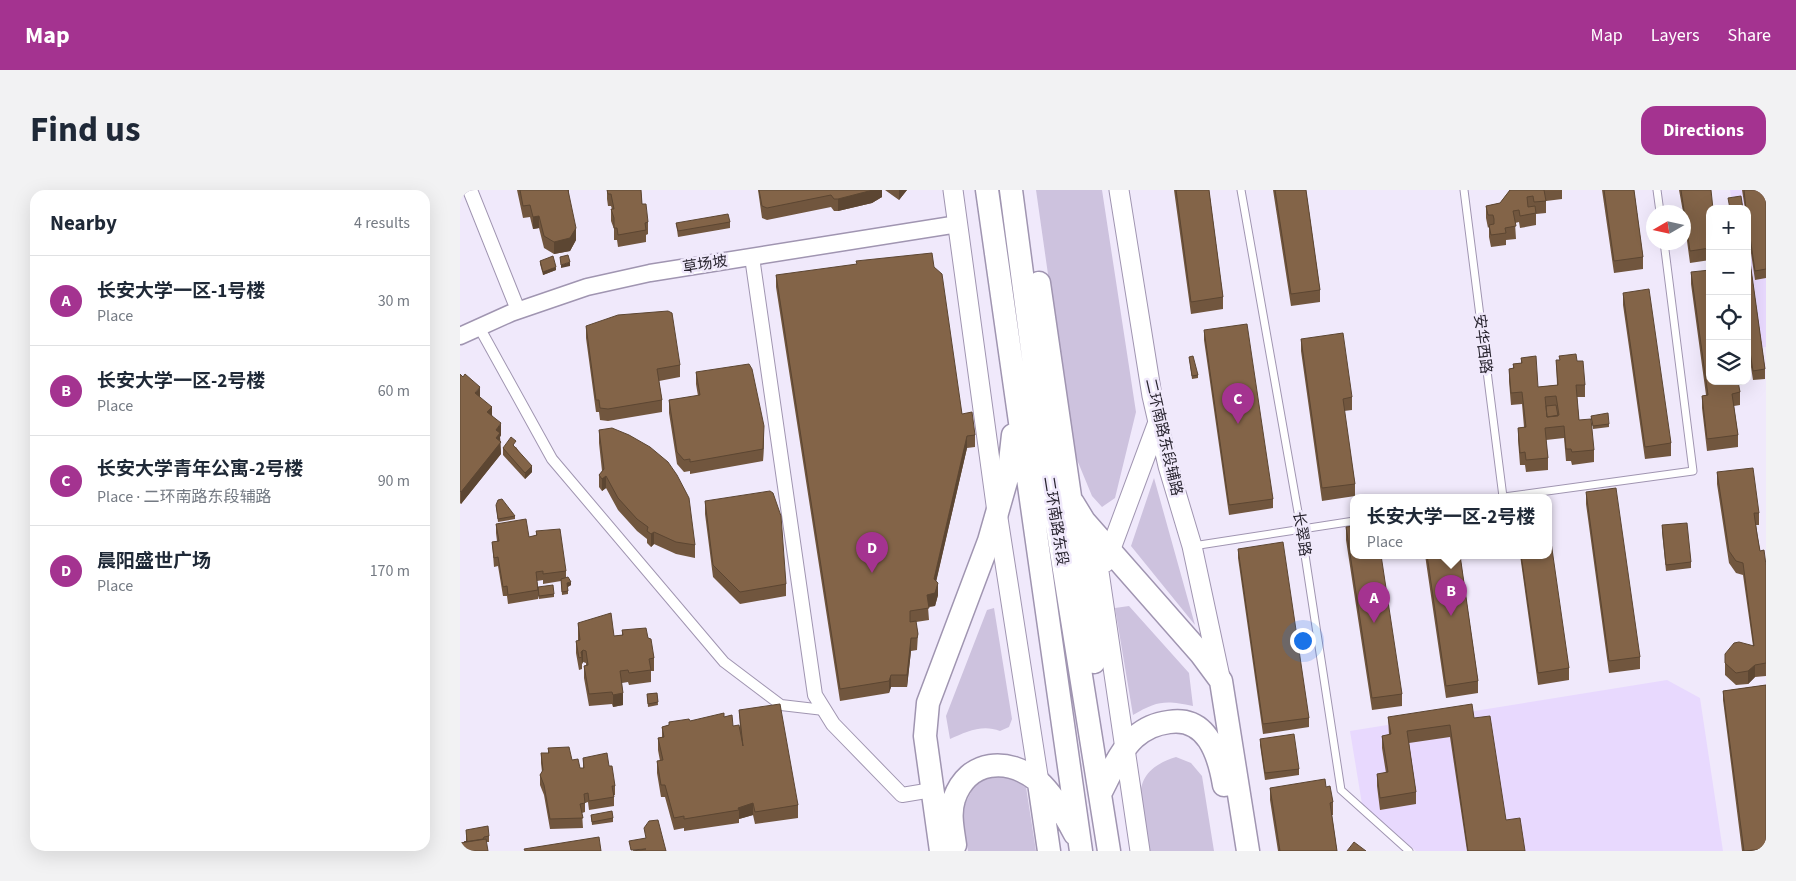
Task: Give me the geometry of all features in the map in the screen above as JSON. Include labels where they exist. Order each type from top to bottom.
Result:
[{"type":"highway","name":"二环南路东段","points":[[987,190],[1081,848]]},
{"type":"highway","name":"二环南路东段","points":[[1011,190],[1047,463],[1104,786],[1109,851]]},
{"type":"highway","points":[[1026,190],[1100,711],[1104,786]]},
{"type":"highway","points":[[1029,327],[1055,395]]},
{"type":"highway","points":[[941,851],[925,736],[928,703],[989,541],[998,512],[1009,470],[1017,404]]},
{"type":"highway","points":[[1071,500],[1093,530],[1201,654],[1221,681],[1248,851]]},
{"type":"highway","points":[[1104,786],[1125,749],[1149,726],[1179,720],[1192,724],[1205,733],[1214,745],[1221,766],[1235,851]]},
{"type":"highway","points":[[956,851],[951,817],[954,799],[963,784],[976,770],[991,765],[1007,765],[1022,770],[1039,782],[1065,816],[1081,848]]},
{"type":"highway","points":[[1039,782],[1049,851]]},
{"type":"main road","points":[[953,190],[998,512],[1039,782]]},
{"type":"main road","name":"二环南路东段辅路","points":[[1119,190],[1158,422],[1192,546],[1221,681]]},
{"type":"main road","points":[[1101,577],[1158,422]]},
{"type":"main road","points":[[1093,530],[1140,851]]},
{"type":"street","points":[[470,190],[518,310]]},
{"type":"street","name":"草场坡","points":[[460,336],[518,310],[587,287],[650,273],[958,224]]},
{"type":"street","points":[[752,257],[815,695],[833,724],[902,795],[932,790]]},
{"type":"street","points":[[479,327],[552,459],[724,662],[782,705],[824,710]]},
{"type":"lane","points":[[460,191],[465,190]]},
{"type":"lane","name":"长翠路","points":[[1241,190],[1301,529],[1341,790],[1409,851]]},
{"type":"lane","name":"安华西路","points":[[1464,190],[1503,494]]},
{"type":"lane","points":[[1657,190],[1659,205]]},
{"type":"lane","points":[[1525,494],[1693,471],[1665,250]]},
{"type":"lane","points":[[1192,546],[1350,522]]},
{"type":"shaded area","points":[[1036,190],[1102,190],[1136,412],[1115,498],[1102,507],[1092,496],[1073,450]]},
{"type":"shaded area","points":[[1730,190],[1766,190],[1766,347],[1751,349],[1751,205],[1732,205]]},
{"type":"shaded area","points":[[1154,478],[1195,625],[1131,546]]},
{"type":"shaded area","points":[[1129,606],[1189,673],[1193,706],[1175,703],[1155,704],[1133,715],[1115,608]]},
{"type":"shaded area","points":[[994,608],[1012,719],[1009,727],[1000,731],[987,728],[980,729],[950,739],[946,716],[987,610]]},
{"type":"shaded area","points":[[1667,680],[1700,698],[1723,851],[1416,851],[1362,804],[1350,731]]},
{"type":"shaded area","points":[[1176,757],[1191,763],[1202,776],[1214,851],[1149,851],[1141,807],[1140,794],[1143,783],[1149,773],[1160,764]]},
{"type":"shaded area","points":[[1004,774],[1018,777],[1026,787],[1036,851],[968,851],[961,812],[974,786],[987,777]]},
{"type":"building","points":[[520,190],[568,190],[576,228],[570,238],[554,242],[544,236],[539,216],[533,217],[530,205],[523,206]]},
{"type":"building","points":[[607,190],[641,190],[642,204],[646,204],[648,222],[645,223],[646,230],[618,235],[617,228],[614,228],[614,218],[611,209],[614,209],[611,194],[608,194]]},
{"type":"building","points":[[759,190],[873,190],[838,199],[834,199],[831,195],[767,208],[762,206]]},
{"type":"building","points":[[1176,190],[1209,190],[1223,297],[1191,302]]},
{"type":"building","points":[[1275,190],[1306,190],[1320,290],[1291,294]]},
{"type":"building","points":[[1510,190],[1544,190],[1546,201],[1534,202],[1533,196],[1527,197],[1528,207],[1535,206],[1536,213],[1520,216],[1519,210],[1513,211],[1516,226],[1505,228],[1506,233],[1491,235],[1489,225],[1494,224],[1494,219],[1493,215],[1488,215],[1486,206],[1500,203]]},
{"type":"building","points":[[1604,190],[1634,190],[1643,257],[1614,261]]},
{"type":"building","points":[[1681,190],[1711,190],[1713,205],[1706,205],[1706,249],[1690,251],[1691,205],[1683,205]]},
{"type":"building","points":[[1744,190],[1766,190],[1766,269],[1755,271],[1751,244],[1751,205],[1746,205]]},
{"type":"building","points":[[1741,196],[1742,205],[1729,205],[1728,198]]},
{"type":"building","points":[[728,214],[730,222],[678,231],[676,223]]},
{"type":"building","points":[[932,253],[934,267],[942,274],[962,414],[972,412],[975,435],[967,436],[934,579],[938,583],[935,593],[927,595],[929,608],[910,611],[910,622],[916,621],[918,634],[917,638],[911,638],[907,675],[891,675],[889,681],[840,689],[776,275],[857,264],[856,261]]},
{"type":"building","points":[[568,255],[570,262],[561,265],[560,257]]},
{"type":"building","points":[[553,256],[556,267],[543,272],[540,261]]},
{"type":"building","points":[[1751,269],[1765,369],[1753,371],[1751,358]]},
{"type":"building","points":[[1706,270],[1706,381],[1691,272]]},
{"type":"building","points":[[1649,289],[1671,443],[1645,447],[1623,293]]},
{"type":"building","points":[[668,311],[672,313],[680,365],[657,369],[662,400],[608,409],[600,408],[599,400],[596,400],[586,326],[618,315]]},
{"type":"building","points":[[1247,324],[1273,499],[1229,505],[1204,330]]},
{"type":"building","points":[[1343,333],[1352,397],[1343,399],[1355,484],[1322,488],[1301,339]]},
{"type":"building","points":[[1576,354],[1577,361],[1583,361],[1585,385],[1576,385],[1579,420],[1591,419],[1594,450],[1572,452],[1571,449],[1566,449],[1564,426],[1545,428],[1548,458],[1526,460],[1525,452],[1520,453],[1518,428],[1526,427],[1522,392],[1511,393],[1509,369],[1514,368],[1513,364],[1522,363],[1521,358],[1536,356],[1538,387],[1558,385],[1556,360],[1560,360],[1559,356]],"holes":[[[1556,396],[1559,415],[1547,417],[1545,397]]]},
{"type":"building","points":[[1193,356],[1198,375],[1192,376],[1189,357]]},
{"type":"building","points":[[749,364],[752,369],[764,426],[763,449],[690,462],[690,459],[684,460],[677,452],[669,400],[700,395],[696,372]]},
{"type":"building","points":[[460,374],[463,377],[465,374],[480,387],[475,393],[492,407],[487,412],[501,423],[496,430],[500,433],[496,438],[501,442],[461,492],[460,491]]},
{"type":"building","points":[[1707,385],[1739,385],[1740,392],[1732,394],[1738,435],[1707,439],[1702,396],[1708,395]]},
{"type":"building","points":[[1556,405],[1558,416],[1547,417],[1546,406]]},
{"type":"building","points":[[1608,413],[1609,424],[1593,426],[1591,416]]},
{"type":"building","points":[[612,428],[650,447],[668,462],[689,498],[695,545],[676,542],[654,532],[651,534],[647,531],[648,527],[637,519],[618,498],[606,476],[602,479],[599,475],[604,469],[599,430]]},
{"type":"building","points":[[511,437],[516,441],[513,445],[532,466],[525,473],[503,448]]},
{"type":"building","points":[[1753,468],[1759,513],[1754,513],[1760,551],[1764,550],[1766,565],[1766,663],[1755,665],[1748,671],[1736,673],[1725,663],[1725,654],[1734,643],[1739,642],[1754,646],[1743,563],[1736,561],[1729,551],[1717,472]]},
{"type":"building","points":[[1616,488],[1640,657],[1609,661],[1586,492]]},
{"type":"building","points":[[770,491],[773,493],[781,516],[786,584],[740,592],[713,565],[705,501]]},
{"type":"building","points":[[502,499],[515,516],[498,519],[496,505],[498,500]]},
{"type":"building","points":[[526,519],[529,537],[537,535],[536,531],[560,529],[566,571],[543,574],[543,571],[536,572],[538,590],[508,595],[507,586],[503,587],[498,557],[494,558],[492,542],[499,541],[496,524]]},
{"type":"building","points":[[1687,523],[1691,562],[1666,565],[1662,525]]},
{"type":"building","points":[[1350,526],[1350,553],[1346,527]]},
{"type":"building","points":[[1283,542],[1309,718],[1263,724],[1238,549]]},
{"type":"building","points":[[1552,549],[1569,668],[1538,673],[1522,559],[1552,559]]},
{"type":"building","points":[[1351,559],[1382,559],[1402,694],[1372,698]]},
{"type":"building","points":[[1428,559],[1461,559],[1478,681],[1446,686]]},
{"type":"building","points":[[568,577],[571,582],[567,583],[568,591],[562,592],[561,579]]},
{"type":"building","points":[[553,585],[554,594],[539,596],[538,587]]},
{"type":"building","points":[[611,613],[614,636],[623,635],[622,630],[646,628],[648,638],[651,639],[654,658],[649,659],[651,670],[629,673],[628,670],[620,671],[623,693],[613,695],[612,692],[589,694],[584,666],[588,665],[586,651],[583,650],[581,652],[582,657],[579,658],[576,641],[580,640],[578,623]]},
{"type":"building","points":[[1766,685],[1766,849],[1744,851],[1723,691]]},
{"type":"building","points":[[657,693],[658,702],[648,704],[647,694]]},
{"type":"building","points":[[780,704],[798,805],[755,812],[753,803],[738,808],[739,810],[684,819],[684,816],[674,818],[665,785],[661,785],[657,761],[663,760],[658,738],[664,737],[662,727],[669,725],[669,722],[689,719],[690,721],[724,713],[724,717],[732,715],[733,726],[739,725],[743,746],[739,710]]},
{"type":"building","points":[[1472,704],[1474,718],[1490,716],[1506,820],[1520,818],[1525,851],[1468,851],[1450,725],[1407,731],[1416,792],[1380,798],[1377,774],[1388,772],[1382,736],[1391,734],[1388,717]]},
{"type":"building","points":[[1294,734],[1299,769],[1265,773],[1260,739]]},
{"type":"building","points":[[569,747],[572,760],[578,759],[580,768],[584,768],[583,758],[607,753],[609,766],[612,766],[615,786],[612,786],[614,797],[589,801],[588,793],[584,794],[585,803],[580,804],[583,818],[550,819],[544,785],[540,775],[543,770],[541,753],[549,753],[548,748]]},
{"type":"building","points":[[1325,779],[1326,787],[1330,786],[1333,802],[1330,803],[1337,851],[1280,851],[1270,788]]},
{"type":"building","points":[[612,811],[613,818],[592,822],[591,815]]},
{"type":"building","points":[[658,820],[666,851],[631,850],[629,841],[646,838],[644,828],[649,821]]},
{"type":"building","points":[[488,826],[489,836],[483,839],[464,842],[467,841],[466,830]]},
{"type":"building","points":[[599,837],[601,851],[525,851],[524,849]]},
{"type":"building","points":[[486,839],[488,851],[460,851],[460,843]]},
{"type":"building","points":[[1354,842],[1366,851],[1347,851]]},
{"type":"place","name":"长安大学青年公寓-2号楼","points":[[1238,424]]},
{"type":"place","name":"晨阳盛世广场","points":[[872,573]]},
{"type":"place","name":"长安大学一区-2号楼","points":[[1451,616]]},
{"type":"place","name":"长安大学一区-1号楼","points":[[1374,623]]}]
